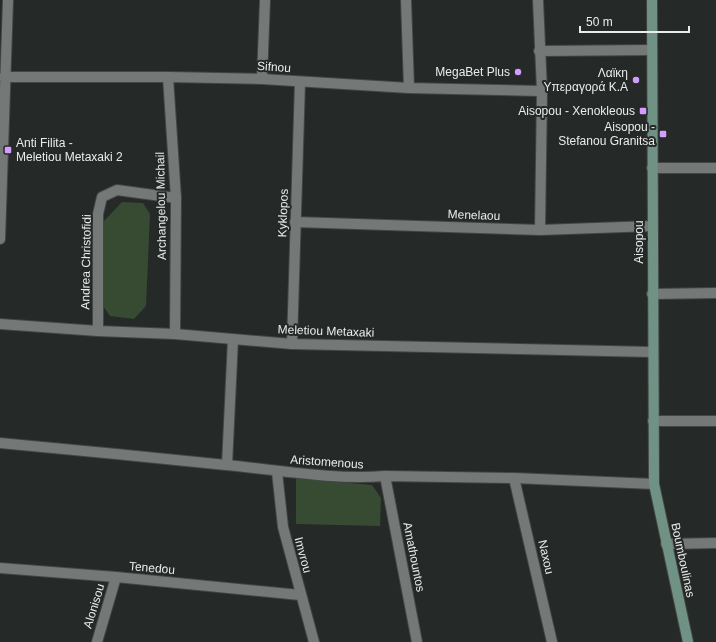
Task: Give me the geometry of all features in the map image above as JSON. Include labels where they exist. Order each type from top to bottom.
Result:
[{"type":"street","points":[[0,239],[4,77],[8,0]]},
{"type":"street","points":[[262,79],[265,0]]},
{"type":"street","points":[[406,0],[409,88]]},
{"type":"street","points":[[538,0],[539,51],[542,91],[540,230]]},
{"type":"street","name":"Aisopou","points":[[652,0],[652,352],[654,484]]},
{"type":"street","points":[[539,51],[652,50]]},
{"type":"street","name":"Sifnou","points":[[4,77],[168,77],[262,79],[409,88],[542,91]]},
{"type":"street","name":"Archangelou Michail","points":[[168,77],[176,198],[175,334]]},
{"type":"street","name":"Kyklopos","points":[[292,344],[300,82]]},
{"type":"street","points":[[652,168],[716,168]]},
{"type":"street","name":"Andrea Christofidi","points":[[98,331],[98,214],[102,197],[117,190],[176,198]]},
{"type":"street","name":"Menelaou","points":[[295,222],[540,230],[652,226]]},
{"type":"street","points":[[652,294],[716,293]]},
{"type":"street","name":"Meletiou Metaxaki","points":[[0,324],[98,331],[175,334],[292,344],[652,352]]},
{"type":"street","points":[[228,465],[233,339]]},
{"type":"street","points":[[653,421],[716,421]]},
{"type":"street","name":"Aristomenous","points":[[0,443],[228,465],[278,472],[367,478],[386,476],[514,478],[654,484]]},
{"type":"street","name":"Imvrou","points":[[278,472],[283,527],[300,595],[314,642]]},
{"type":"street","name":"Amathountos","points":[[386,476],[417,642]]},
{"type":"street","name":"Naxou","points":[[514,478],[552,642]]},
{"type":"street","name":"Boumboulinas","points":[[654,484],[688,642]]},
{"type":"street","points":[[666,544],[716,543]]},
{"type":"street","name":"Tenedou","points":[[0,568],[116,577],[300,595]]},
{"type":"street","name":"Alonisou","points":[[97,642],[116,577]]},
{"type":"green space","points":[[122,202],[143,203],[150,214],[146,306],[134,319],[110,316],[101,303],[104,221]]},
{"type":"green space","points":[[296,478],[372,485],[381,498],[380,526],[296,524]]},
{"type":"place","name":"MegaBet Plus","points":[[518,72]]},
{"type":"place","name":"Λαϊκη Υπεραγορά Κ.Α","points":[[636,80]]},
{"type":"place","name":"Aisopou - Xenokleous","points":[[643,111]]},
{"type":"place","name":"Aisopou - Stefanou Granitsa","points":[[663,134]]},
{"type":"place","name":"Anti Filita - Meletiou Metaxaki 2","points":[[8,150]]}]
